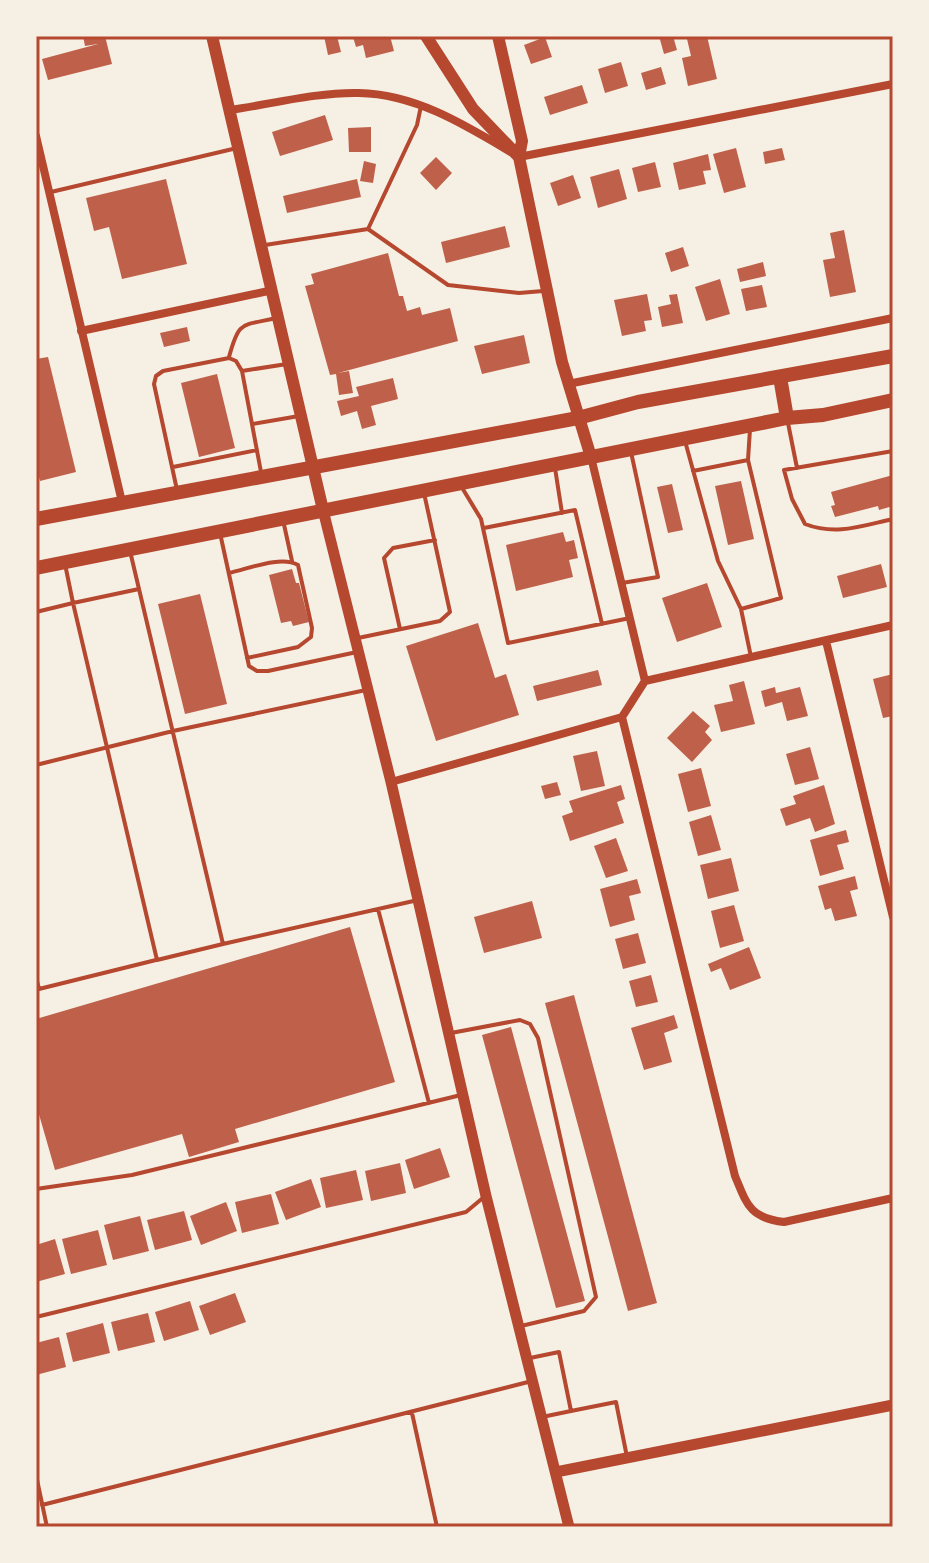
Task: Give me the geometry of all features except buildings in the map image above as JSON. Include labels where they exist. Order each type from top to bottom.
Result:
[{"type":"main road","points":[[212,36],[323,510]]},
{"type":"main road","points":[[426,36],[473,109],[519,157]]},
{"type":"main road","points":[[498,36],[522,141],[519,157],[547,291],[568,384],[591,457]]},
{"type":"main road","points":[[36,519],[578,418],[638,402],[893,356]]},
{"type":"main road","points":[[780,377],[787,418]]},
{"type":"main road","points":[[36,568],[684,438],[893,401]]},
{"type":"street","points":[[230,110],[359,93],[421,105],[463,124],[519,157],[893,84]]},
{"type":"street","points":[[36,136],[122,502]]},
{"type":"street","points":[[81,331],[273,290]]},
{"type":"street","points":[[568,384],[893,318]]},
{"type":"street","points":[[591,457],[645,681]]},
{"type":"street","points":[[323,510],[391,782],[486,1196],[569,1527]]},
{"type":"street","points":[[391,782],[622,717],[645,681],[893,625]]},
{"type":"street","points":[[826,641],[893,917]]},
{"type":"street","points":[[622,717],[735,1176],[745,1199],[754,1214],[767,1220],[784,1222],[893,1198]]},
{"type":"street","points":[[556,1472],[893,1405]]},
{"type":"lane","points":[[368,229],[417,125],[421,105]]},
{"type":"lane","points":[[49,193],[239,147]]},
{"type":"lane","points":[[262,245],[368,229],[448,285],[519,293],[547,291]]},
{"type":"lane","points":[[229,358],[240,326],[279,317]]},
{"type":"lane","points":[[178,492],[154,384],[156,376],[163,371],[229,358],[236,361],[242,371],[262,477]]},
{"type":"lane","points":[[242,371],[290,363]]},
{"type":"lane","points":[[252,424],[302,415]]},
{"type":"lane","points":[[787,418],[797,468]]},
{"type":"lane","points":[[741,609],[781,598],[748,460],[751,425]]},
{"type":"lane","points":[[684,438],[718,561],[741,609],[751,657]]},
{"type":"lane","points":[[622,583],[658,577],[631,449]]},
{"type":"lane","points":[[172,468],[257,450]]},
{"type":"lane","points":[[893,451],[784,470],[792,499],[805,524],[822,531],[846,530],[893,519]]},
{"type":"lane","points":[[693,471],[748,460]]},
{"type":"lane","points":[[555,464],[562,513]]},
{"type":"lane","points":[[459,484],[481,519],[508,643],[630,618]]},
{"type":"lane","points":[[356,638],[440,621],[450,612],[423,491]]},
{"type":"lane","points":[[483,528],[575,510],[602,624]]},
{"type":"lane","points":[[247,658],[298,647],[311,637],[312,628],[298,565],[292,561],[283,520]]},
{"type":"lane","points":[[220,531],[249,666],[257,671],[268,671],[358,652]]},
{"type":"lane","points":[[400,630],[384,558],[386,552],[435,540]]},
{"type":"lane","points":[[130,549],[223,944]]},
{"type":"lane","points":[[229,573],[292,561]]},
{"type":"lane","points":[[65,562],[157,960]]},
{"type":"lane","points":[[36,612],[139,589]]},
{"type":"lane","points":[[36,765],[173,731],[368,690]]},
{"type":"lane","points":[[36,977],[39,989],[418,900]]},
{"type":"lane","points":[[378,909],[429,1103]]},
{"type":"lane","points":[[449,1034],[520,1020],[530,1024],[538,1038],[596,1297],[584,1311],[519,1327]]},
{"type":"lane","points":[[36,1189],[132,1175],[463,1095]]},
{"type":"lane","points":[[36,1317],[466,1212],[486,1196]]},
{"type":"lane","points":[[528,1359],[559,1352],[571,1411]]},
{"type":"lane","points":[[42,1505],[533,1381]]},
{"type":"lane","points":[[542,1417],[616,1402],[627,1458]]},
{"type":"lane","points":[[412,1413],[437,1527]]},
{"type":"lane","points":[[36,1475],[47,1527]]}]
